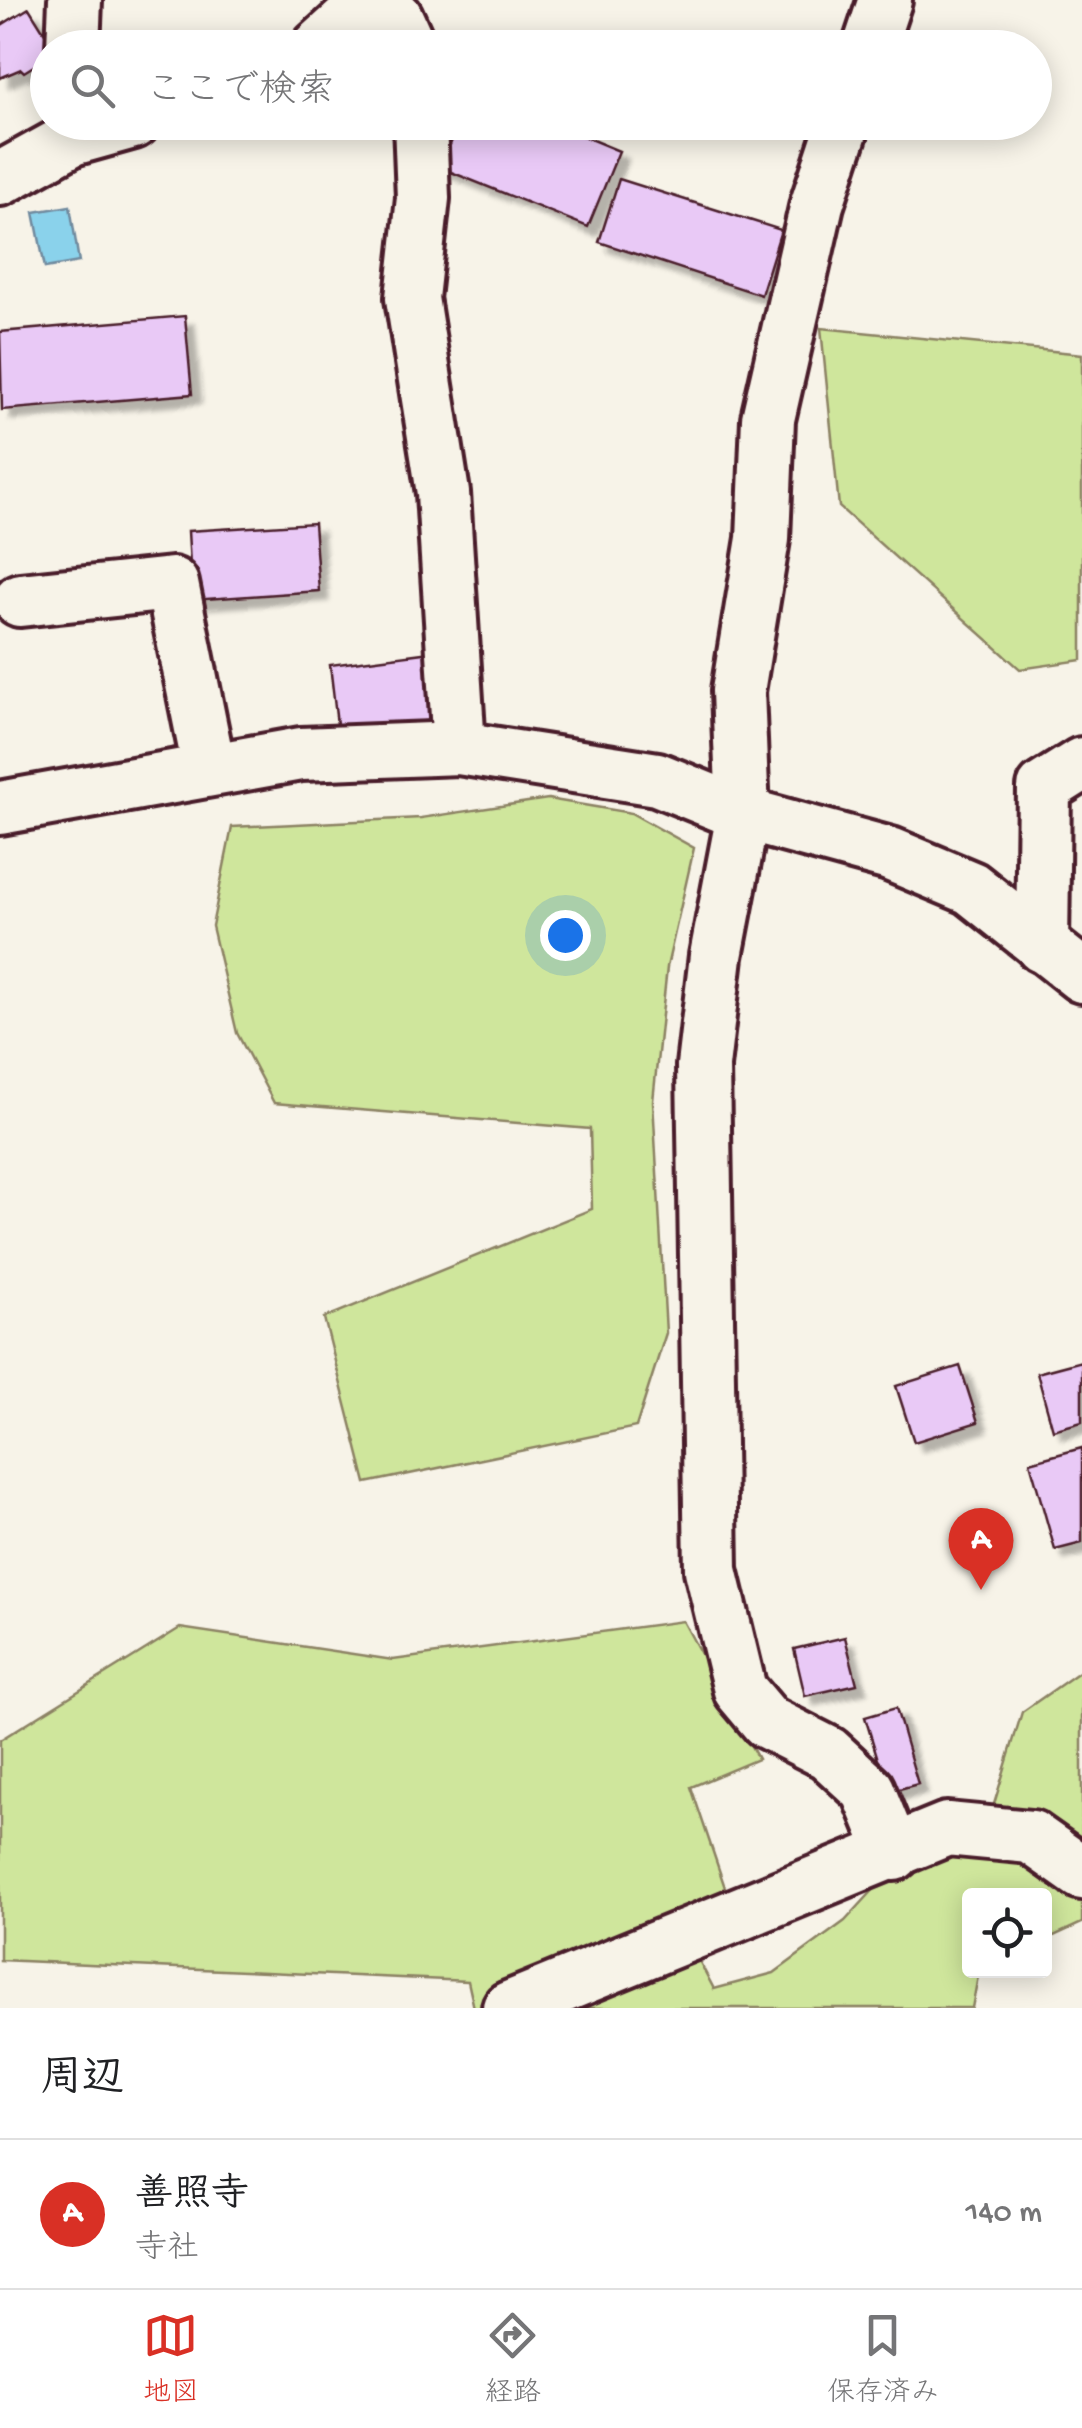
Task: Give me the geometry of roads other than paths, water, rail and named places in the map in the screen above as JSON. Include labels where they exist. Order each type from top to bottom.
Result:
[{"type":"street","points":[[74,30],[75,0]]},
{"type":"street","points":[[339,30],[373,0],[396,18],[402,30]]},
{"type":"street","points":[[875,30],[885,0]]},
{"type":"street","points":[[0,179],[58,140]]},
{"type":"street","points":[[421,140],[423,198],[412,298],[442,493],[459,748]]},
{"type":"street","points":[[838,140],[817,204],[768,419],[763,538],[738,690],[743,814],[716,956],[703,1066],[710,1570],[740,1690],[767,1722],[828,1753],[868,1790],[894,1854]]},
{"type":"street","points":[[20,600],[172,584],[209,768]]},
{"type":"street","points":[[0,808],[302,754],[459,748],[656,779],[743,814],[890,854],[970,888],[1062,961]]},
{"type":"street","points":[[1062,961],[1044,788],[1082,764]]},
{"type":"street","points":[[509,2008],[894,1854],[947,1829],[1031,1837],[1082,1873]]},
{"type":"water","points":[[70,206],[79,262],[45,268],[34,212]]},
{"type":"place","name":"善照寺","points":[[981,1590]]}]
